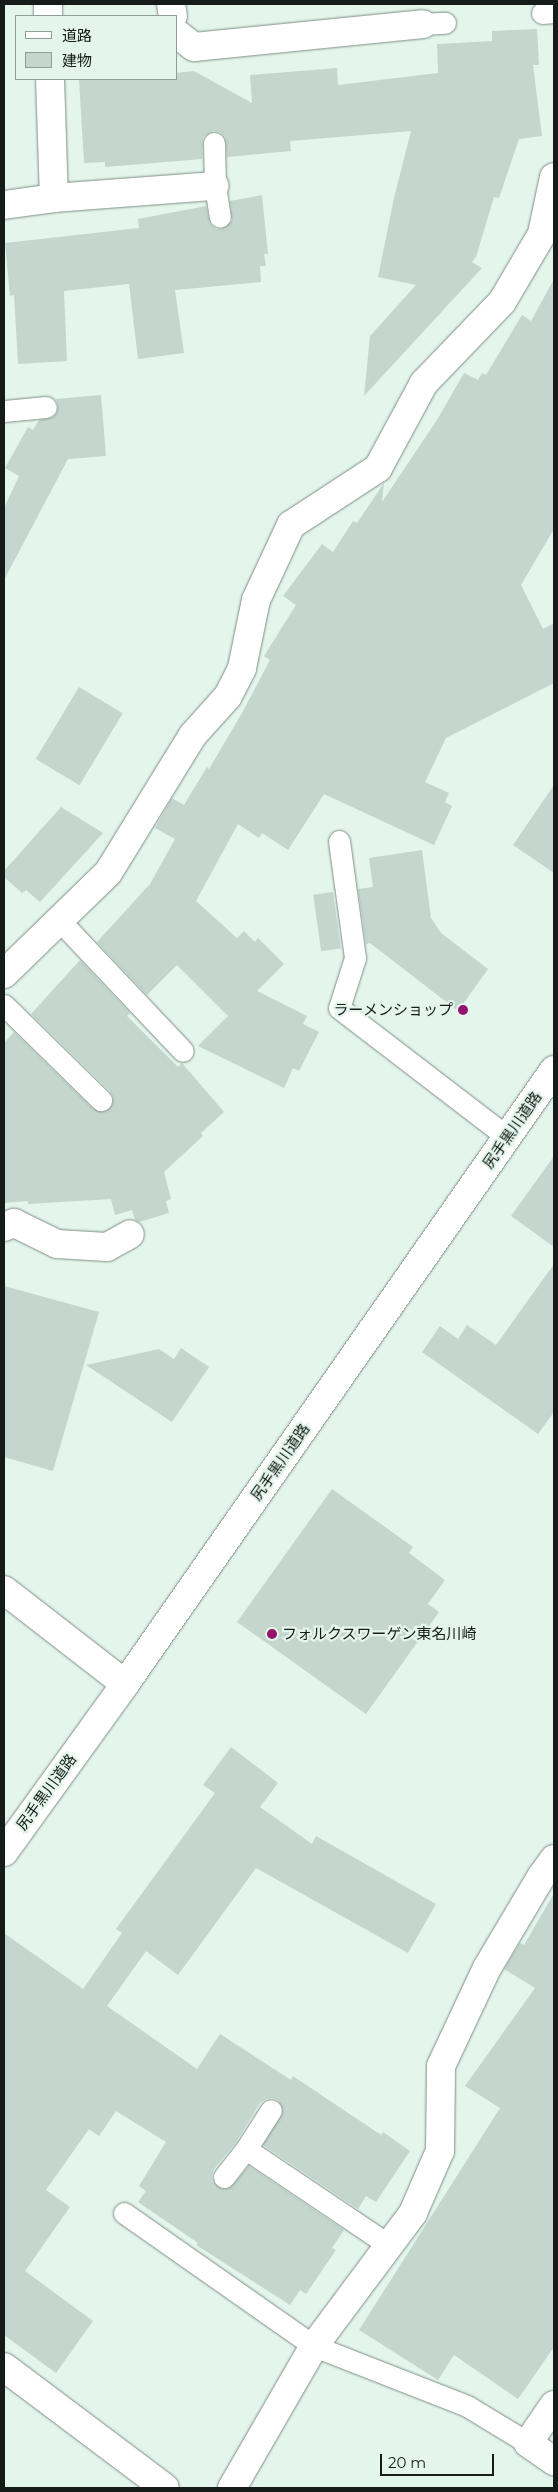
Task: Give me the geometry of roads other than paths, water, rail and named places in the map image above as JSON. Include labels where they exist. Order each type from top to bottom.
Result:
[{"type":"street","points":[[178,34],[194,47],[434,23]]},
{"type":"street","points":[[50,80],[54,198]]},
{"type":"street","points":[[4,974],[108,873],[193,735],[228,696],[242,668],[256,600],[291,525],[378,468],[424,383],[502,302],[542,234],[554,177]]},
{"type":"street","points":[[4,205],[54,198],[215,186]]},
{"type":"street","name":"尻手黒川道路","points":[[4,1852],[125,1684],[554,1070]]},
{"type":"street","points":[[4,1227],[14,1223],[57,1244],[107,1247],[130,1234]]},
{"type":"street","points":[[4,1590],[125,1684]]},
{"type":"street","points":[[232,2488],[314,2346],[413,2212],[440,2151],[442,2066],[487,1968],[550,1874]]},
{"type":"street","points":[[4,2367],[165,2488]]},
{"type":"street","points":[[554,2404],[528,2443],[554,2461]]},
{"type":"lane","points":[[214,144],[215,186],[220,217]]},
{"type":"lane","points":[[4,410],[46,407]]},
{"type":"lane","points":[[339,841],[355,958],[339,1008],[507,1137]]},
{"type":"lane","points":[[59,920],[183,1051]]},
{"type":"lane","points":[[4,1005],[101,1100]]},
{"type":"lane","points":[[224,2177],[246,2149],[271,2110]]},
{"type":"lane","points":[[246,2149],[389,2245]]},
{"type":"lane","points":[[124,2213],[314,2346],[467,2406],[528,2443]]},
{"type":"place","name":"ラーメンショップ","points":[[463,1010]]},
{"type":"place","name":"フォルクスワーゲン東名川崎","points":[[272,1634]]}]
